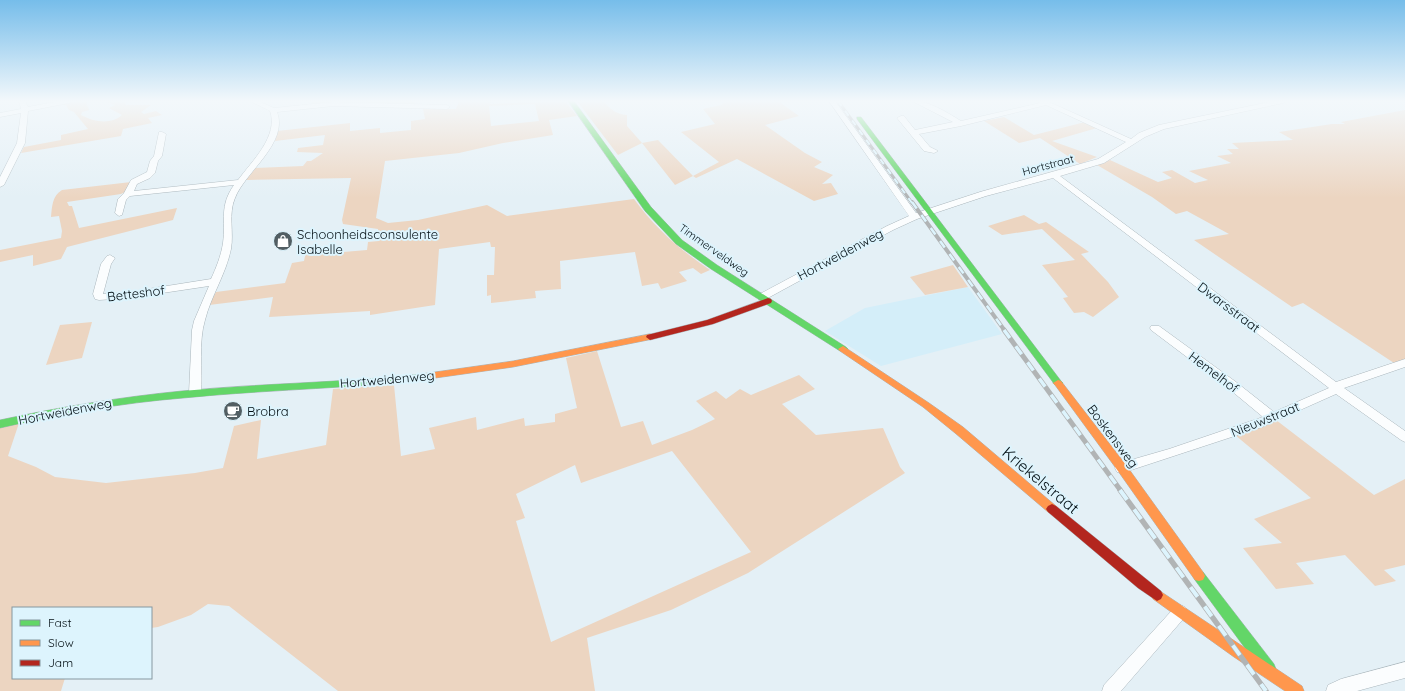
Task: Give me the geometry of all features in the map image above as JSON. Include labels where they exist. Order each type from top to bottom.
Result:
[{"type":"street","points":[[0,185],[19,149],[21,133]]},
{"type":"street","points":[[195,393],[197,377],[196,333],[198,321],[222,264],[228,242],[226,219],[227,208],[240,182],[271,142],[273,133]]},
{"type":"street","name":"Timmerveldweg","points":[[594,133],[660,224],[679,242],[700,258],[765,299]]},
{"type":"street","points":[[859,133],[925,213]]},
{"type":"street","points":[[870,133],[925,213]]},
{"type":"street","points":[[914,133],[927,148],[934,151]]},
{"type":"street","points":[[1113,133],[1132,142]]},
{"type":"street","name":"Hortstraat","points":[[925,213],[983,194],[1101,161],[1147,133]]},
{"type":"street","points":[[128,194],[134,182],[151,173],[154,161],[158,156],[162,134]]},
{"type":"street","points":[[893,159],[928,206],[925,213]]},
{"type":"street","name":"Dwarsstraat","points":[[1054,175],[1335,387],[1405,437]]},
{"type":"street","points":[[119,213],[122,198],[128,194],[240,182]]},
{"type":"street","name":"Hortweidenweg","points":[[0,424],[50,412],[102,403],[195,393],[376,381],[448,374],[596,348],[707,324],[743,313],[765,299],[925,213]]},
{"type":"street","name":"Boskensweg","points":[[925,213],[1122,468],[1206,585],[1276,677]]},
{"type":"street","name":"Betteshof","points":[[110,258],[106,264],[98,294],[100,297],[129,295],[214,282]]},
{"type":"street","name":"Kriekelstraat","points":[[765,299],[898,385],[954,426],[1105,554],[1180,612],[1297,691]]},
{"type":"street","name":"Hemelhof","points":[[1155,328],[1232,385],[1273,418]]},
{"type":"street","name":"Nieuwstraat","points":[[1122,468],[1172,453],[1273,418],[1332,392],[1335,387],[1405,363]]},
{"type":"street","points":[[1110,691],[1180,612]]},
{"type":"street","points":[[1334,691],[1341,686],[1405,670]]},
{"type":"shaded area","points":[[69,133],[122,133],[121,136],[21,153],[24,147],[61,140],[61,135]]},
{"type":"shaded area","points":[[277,133],[553,133],[553,135],[503,143],[459,153],[385,161],[376,218],[388,223],[418,220],[487,205],[507,216],[634,199],[642,210],[669,238],[710,270],[701,274],[693,268],[679,272],[687,281],[661,289],[658,283],[642,286],[635,252],[560,261],[561,289],[535,291],[536,298],[491,303],[491,295],[487,296],[487,275],[494,275],[495,247],[491,247],[490,242],[439,249],[435,305],[370,315],[370,311],[269,317],[273,297],[209,305],[216,292],[285,283],[292,263],[304,261],[307,247],[315,246],[316,252],[320,254],[367,250],[368,242],[379,241],[378,229],[343,224],[342,220],[351,178],[246,180],[255,168],[303,166],[307,161],[311,161],[323,153],[297,152],[298,148],[323,145],[325,135],[275,141]]},
{"type":"shaded area","points":[[601,133],[633,133],[642,143],[618,155]]},
{"type":"shaded area","points":[[683,133],[777,133],[805,153],[822,162],[814,167],[833,175],[822,184],[831,183],[838,194],[814,201],[737,159],[696,178],[693,176],[719,162]]},
{"type":"shaded area","points":[[1003,133],[1031,133],[1034,135],[1041,133],[1079,133],[1052,141],[1097,157],[1080,164],[1040,138],[1019,143]]},
{"type":"shaded area","points":[[1281,133],[1405,133],[1405,360],[1394,363],[1303,303],[1292,307],[1194,240],[1229,234],[1187,211],[1176,214],[1152,197],[1097,165],[1110,160],[1158,182],[1172,178],[1162,172],[1172,170],[1195,183],[1208,180],[1189,171],[1231,163],[1217,156],[1233,154],[1227,149],[1239,149],[1232,143],[1293,140]]},
{"type":"shaded area","points":[[658,140],[693,176],[675,185],[642,143]]},
{"type":"shaded area","points":[[131,182],[127,191],[121,194],[67,202],[69,206],[72,206],[79,228],[177,208],[173,220],[67,247],[61,259],[33,266],[33,255],[0,262],[0,250],[61,238],[62,231],[59,216],[51,217],[54,199],[62,190]]},
{"type":"shaded area","points":[[1024,215],[1039,224],[1046,222],[1089,252],[1081,254],[1108,282],[1119,297],[1093,317],[1084,312],[1074,313],[1063,298],[1068,297],[1042,265],[1075,260],[1042,229],[1002,235],[988,226]]},
{"type":"shaded area","points":[[953,265],[968,287],[925,295],[910,277]]},
{"type":"shaded area","points":[[968,287],[1002,334],[881,366],[825,331],[865,308]]},
{"type":"shaded area","points":[[92,322],[82,358],[46,365],[60,325]]},
{"type":"shaded area","points":[[597,351],[621,427],[643,421],[652,445],[692,430],[715,419],[696,401],[716,391],[726,399],[740,389],[751,395],[799,375],[815,389],[782,404],[816,435],[883,428],[900,467],[905,473],[748,573],[671,610],[587,638],[595,691],[338,691],[229,606],[208,604],[191,615],[152,628],[152,607],[12,607],[12,679],[65,679],[61,691],[0,691],[0,428],[19,423],[8,456],[36,467],[55,477],[106,483],[195,473],[223,468],[234,426],[261,420],[257,459],[326,445],[333,389],[394,385],[401,456],[435,449],[429,428],[476,417],[477,430],[524,418],[525,426],[555,422],[555,414],[577,408],[566,358]],"holes":[[[672,451],[751,552],[551,642],[516,521],[525,518],[516,494],[575,465],[581,483]]]},
{"type":"shaded area","points":[[1276,420],[1374,495],[1405,479],[1405,565],[1384,570],[1396,581],[1375,586],[1345,555],[1296,563],[1314,584],[1276,589],[1243,548],[1282,543],[1254,519],[1311,498],[1235,435]]},
{"type":"railway","points":[[861,133],[912,203]]},
{"type":"railway","points":[[912,202],[1005,331]]},
{"type":"railway","points":[[1004,330],[1121,491]]},
{"type":"railway","points":[[1120,490],[1266,691]]},
{"type":"traffic: fast","points":[[594,133],[648,209],[679,242],[714,267],[843,349]]},
{"type":"traffic: fast","points":[[870,133],[1058,383]]},
{"type":"traffic: fast","points":[[0,424],[78,408],[183,394],[368,382],[421,377]]},
{"type":"traffic: fast","points":[[1199,576],[1269,669]]},
{"type":"traffic: slow","points":[[421,377],[513,364],[650,337]]},
{"type":"traffic: slow","points":[[843,349],[926,405],[959,430],[1052,509]]},
{"type":"traffic: slow","points":[[1058,383],[1122,468],[1199,576]]},
{"type":"traffic: slow","points":[[1157,595],[1239,653],[1297,691]]},
{"type":"traffic: jam","points":[[650,337],[710,322],[739,313],[768,301]]},
{"type":"traffic: jam","points":[[1052,509],[1157,595]]},
{"type":"place","name":"Schoonheidsconsulente Isabelle","points":[[283,241]]},
{"type":"place","name":"Brobra","points":[[233,411]]}]
